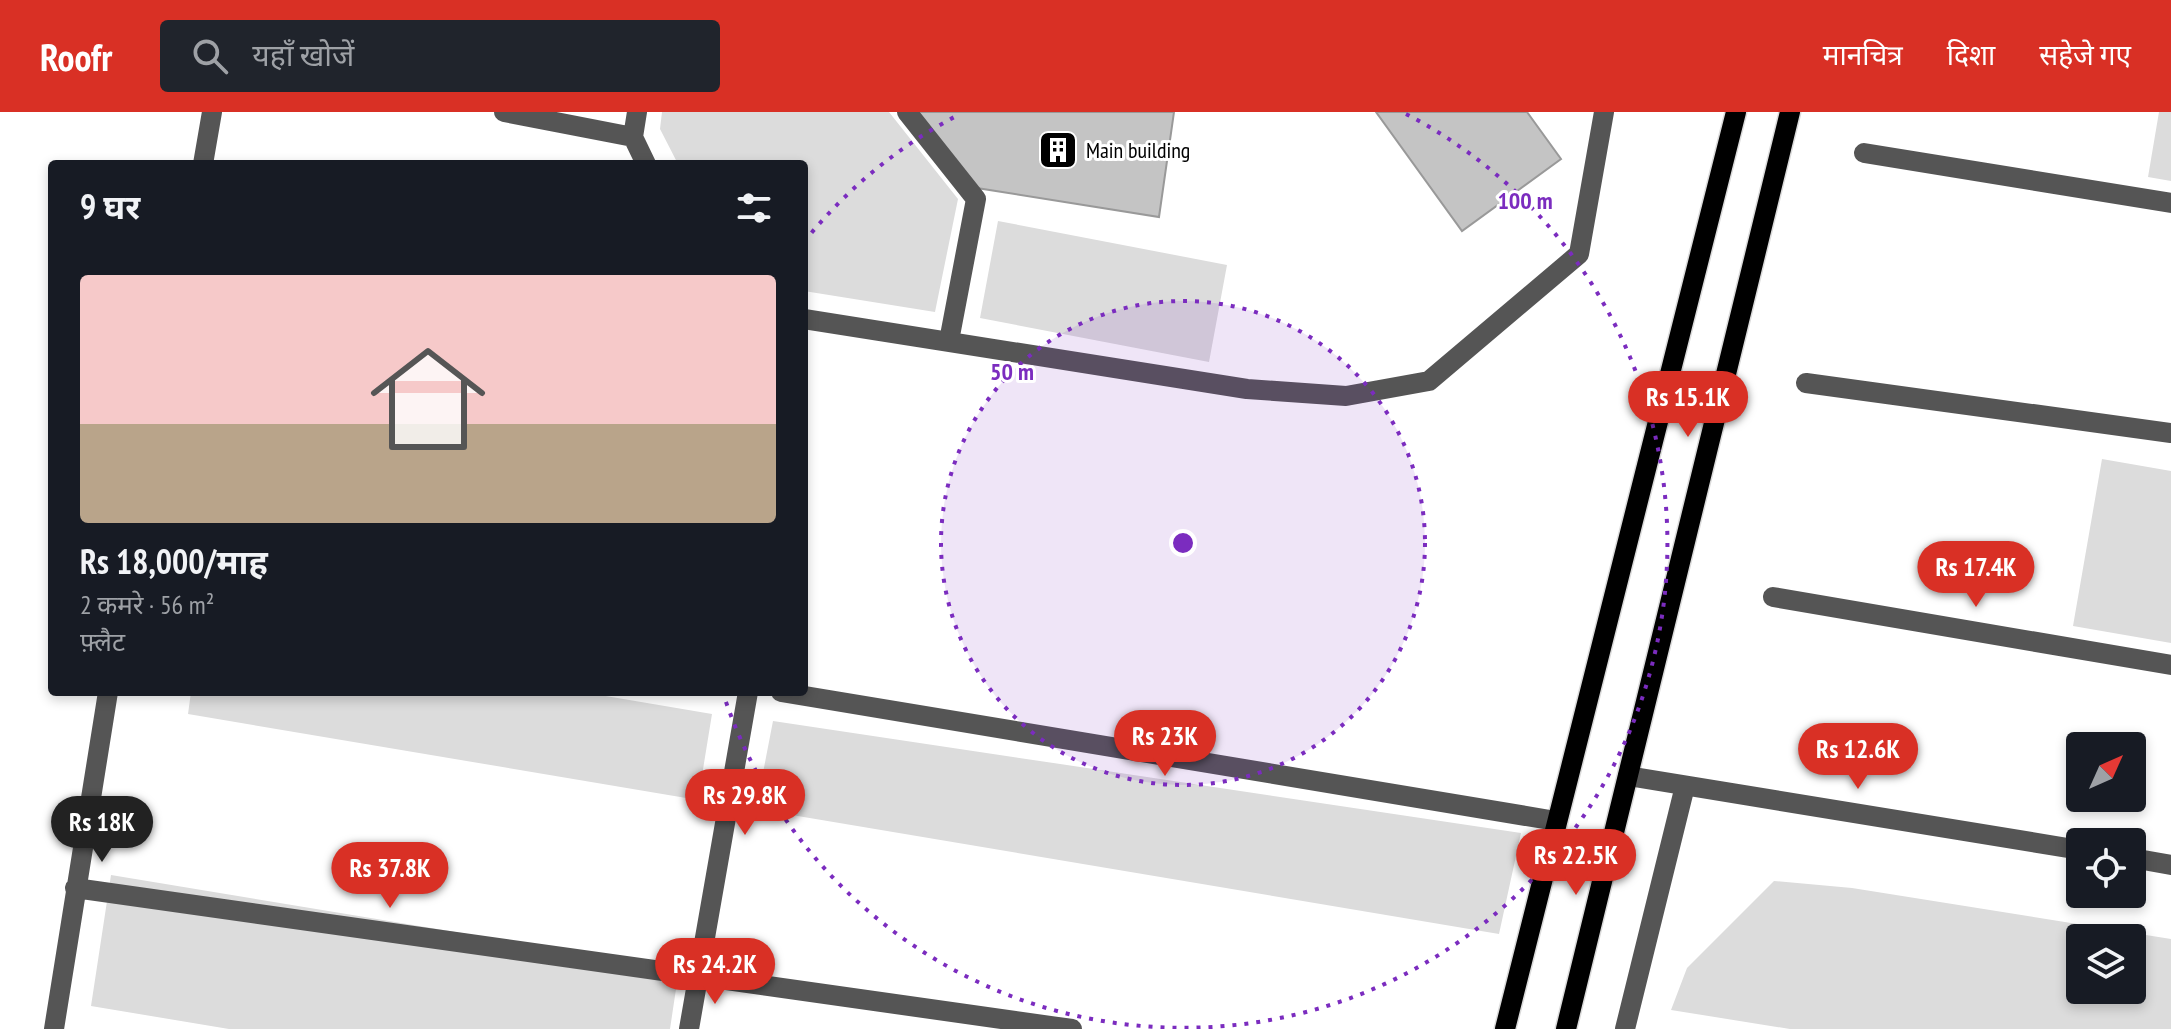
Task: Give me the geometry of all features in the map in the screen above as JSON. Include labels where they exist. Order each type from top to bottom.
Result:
[{"type":"main road","points":[[1505,1029],[1736,112]]},
{"type":"main road","points":[[1566,1029],[1790,112]]},
{"type":"street","points":[[204,160],[212,112]]},
{"type":"street","points":[[504,112],[633,137]]},
{"type":"street","points":[[637,112],[633,137],[644,160]]},
{"type":"street","points":[[907,112],[976,199],[949,341]]},
{"type":"street","points":[[808,320],[1247,389],[1346,396],[1429,381],[1579,254],[1604,112]]},
{"type":"street","points":[[1864,153],[2171,203]]},
{"type":"street","points":[[1806,383],[2171,433]]},
{"type":"street","points":[[1773,597],[2171,665]]},
{"type":"street","points":[[54,1029],[107,696]]},
{"type":"street","points":[[689,1029],[747,696]]},
{"type":"street","points":[[805,696],[1556,821]]},
{"type":"street","points":[[1628,776],[2066,848]]},
{"type":"street","points":[[1625,1029],[1685,786]]},
{"type":"street","points":[[2146,861],[2171,865]]},
{"type":"street","points":[[75,888],[1072,1029]]},
{"type":"shaded area","points":[[662,112],[889,112],[958,199],[935,312],[808,292],[808,160],[676,160],[660,129]]},
{"type":"shaded area","points":[[2159,112],[2171,112],[2171,181],[2148,177]]},
{"type":"shaded area","points":[[998,221],[1227,265],[1209,362],[980,318]]},
{"type":"shaded area","points":[[2102,459],[2171,471],[2171,643],[2073,626]]},
{"type":"shaded area","points":[[190,696],[606,696],[712,714],[698,800],[188,714]]},
{"type":"shaded area","points":[[773,721],[1521,833],[1499,934],[756,809]]},
{"type":"shaded area","points":[[111,875],[679,969],[670,1029],[229,1029],[91,1006]]},
{"type":"shaded area","points":[[1774,881],[1852,888],[2077,924],[2066,924],[2066,1004],[2146,1004],[2146,935],[2171,939],[2171,1029],[1790,1029],[1671,1010],[1687,968]]},
{"type":"building","name":"Main building","points":[[918,112],[1174,112],[1159,217],[977,188]]},
{"type":"building","points":[[1376,112],[1527,112],[1561,159],[1462,231]]},
{"type":"place","name":"Main building","points":[[1058,150]]}]
